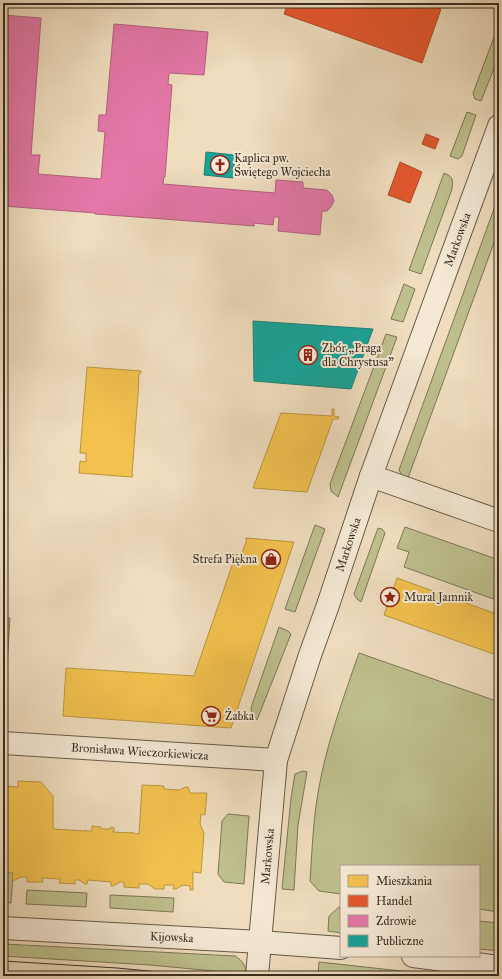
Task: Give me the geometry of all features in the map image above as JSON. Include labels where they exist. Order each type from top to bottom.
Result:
[{"type":"street","name":"Markowska","points":[[257,976],[276,760],[371,476],[499,126]]},
{"type":"street","points":[[371,476],[499,521]]},
{"type":"street","name":"Bronisława Wieczorkiewicza","points":[[3,743],[276,760]]},
{"type":"street","name":"Kijowska","points":[[3,928],[340,948]]},
{"type":"street","points":[[421,957],[499,967]]},
{"type":"green space","points":[[499,24],[499,56],[481,101],[475,99],[473,93]]},
{"type":"green space","points":[[467,112],[476,115],[462,156],[458,159],[450,156]]},
{"type":"green space","points":[[444,173],[452,179],[452,189],[421,274],[409,270]]},
{"type":"green space","points":[[499,195],[499,229],[408,478],[401,474],[399,470]]},
{"type":"green space","points":[[404,284],[415,289],[403,322],[391,319]]},
{"type":"green space","points":[[386,334],[397,337],[338,497],[331,491],[330,484]]},
{"type":"green space","points":[[315,525],[325,529],[295,612],[285,609]]},
{"type":"green space","points":[[405,527],[499,560],[499,601],[404,567],[409,552],[397,548]]},
{"type":"green space","points":[[378,528],[382,529],[385,533],[361,602],[354,594]]},
{"type":"green space","points":[[3,618],[10,618],[3,715]]},
{"type":"green space","points":[[279,627],[291,634],[257,720],[252,714],[251,708]]},
{"type":"green space","points":[[359,653],[499,702],[499,912],[480,909],[480,865],[340,865],[340,894],[319,891],[310,881],[318,793],[321,775],[336,722]]},
{"type":"green space","points":[[303,771],[307,772],[298,825],[294,890],[282,889],[291,798],[295,774]]},
{"type":"green space","points":[[228,814],[249,816],[244,884],[224,882],[218,874],[222,821]]},
{"type":"green space","points":[[3,872],[13,873],[11,903],[3,902]]},
{"type":"green space","points":[[27,890],[87,893],[86,907],[26,904]]},
{"type":"green space","points":[[110,895],[174,898],[173,912],[110,908]]},
{"type":"green space","points":[[340,906],[340,933],[328,931],[329,916]]},
{"type":"green space","points":[[480,921],[499,923],[499,951],[480,949]]},
{"type":"green space","points":[[3,944],[235,956],[244,964],[246,974],[150,965],[3,956]]},
{"type":"green space","points":[[319,962],[447,976],[318,976]]},
{"type":"building: Mieszkania","points":[[87,367],[141,371],[141,373],[139,373],[132,477],[79,473],[80,461],[86,462],[86,453],[80,453]]},
{"type":"building: Mieszkania","points":[[332,409],[334,409],[334,416],[339,417],[338,419],[333,419],[307,492],[253,488],[281,413],[332,416]]},
{"type":"building: Mieszkania","points":[[246,538],[294,542],[231,728],[63,716],[66,668],[194,676],[236,554],[241,556],[247,539],[245,539]]},
{"type":"building: Mieszkania","points":[[397,578],[499,615],[499,656],[384,615]]},
{"type":"building: Mieszkania","points":[[18,781],[41,782],[53,796],[53,829],[92,831],[92,826],[101,827],[101,829],[111,829],[111,827],[114,828],[113,832],[132,832],[139,834],[142,785],[164,786],[164,789],[179,790],[188,787],[190,793],[207,793],[205,815],[201,814],[200,824],[204,833],[201,873],[193,872],[193,890],[190,890],[190,886],[183,885],[176,889],[173,889],[174,885],[164,885],[164,889],[155,889],[148,884],[139,884],[139,888],[124,887],[124,882],[111,886],[111,882],[88,880],[87,884],[85,884],[79,880],[75,880],[75,884],[59,883],[60,879],[42,878],[43,882],[27,882],[27,877],[21,877],[12,880],[13,873],[3,872],[3,786],[18,787]]},
{"type":"building: Handel","points":[[288,3],[424,3],[441,9],[422,63],[284,14]]},
{"type":"building: Handel","points":[[426,134],[439,139],[435,149],[422,144]]},
{"type":"building: Handel","points":[[400,162],[422,172],[410,203],[388,195]]},
{"type":"building: Zdrowie","points":[[3,15],[41,18],[31,155],[40,155],[38,174],[101,179],[105,132],[98,131],[99,115],[106,115],[114,24],[208,32],[204,75],[169,73],[168,84],[172,85],[165,177],[163,184],[275,193],[276,180],[303,182],[303,188],[327,190],[332,195],[334,201],[327,211],[322,211],[320,235],[278,231],[279,217],[274,217],[273,225],[254,223],[254,226],[3,206]]},
{"type":"building: Publiczne","name":"Kaplica pw. Świętego Wojciecha","points":[[206,152],[235,155],[233,178],[204,175]]},
{"type":"building: Publiczne","name":"Zbór „Praga dla Chrystusa”","points":[[253,321],[373,329],[351,389],[254,381]]},
{"type":"tram line","points":[[3,961],[117,968],[203,976]]},
{"type":"tram line","points":[[3,975],[12,976]]},
{"type":"place","name":"Kaplica pw. Świętego Wojciecha","points":[[220,165]]},
{"type":"place","name":"Zbór „Praga dla Chrystusa”","points":[[308,355]]},
{"type":"place","name":"Strefa Piękna","points":[[271,559]]},
{"type":"place","name":"Mural Jamnik","points":[[390,597]]},
{"type":"place","name":"Żabka","points":[[211,716]]}]
